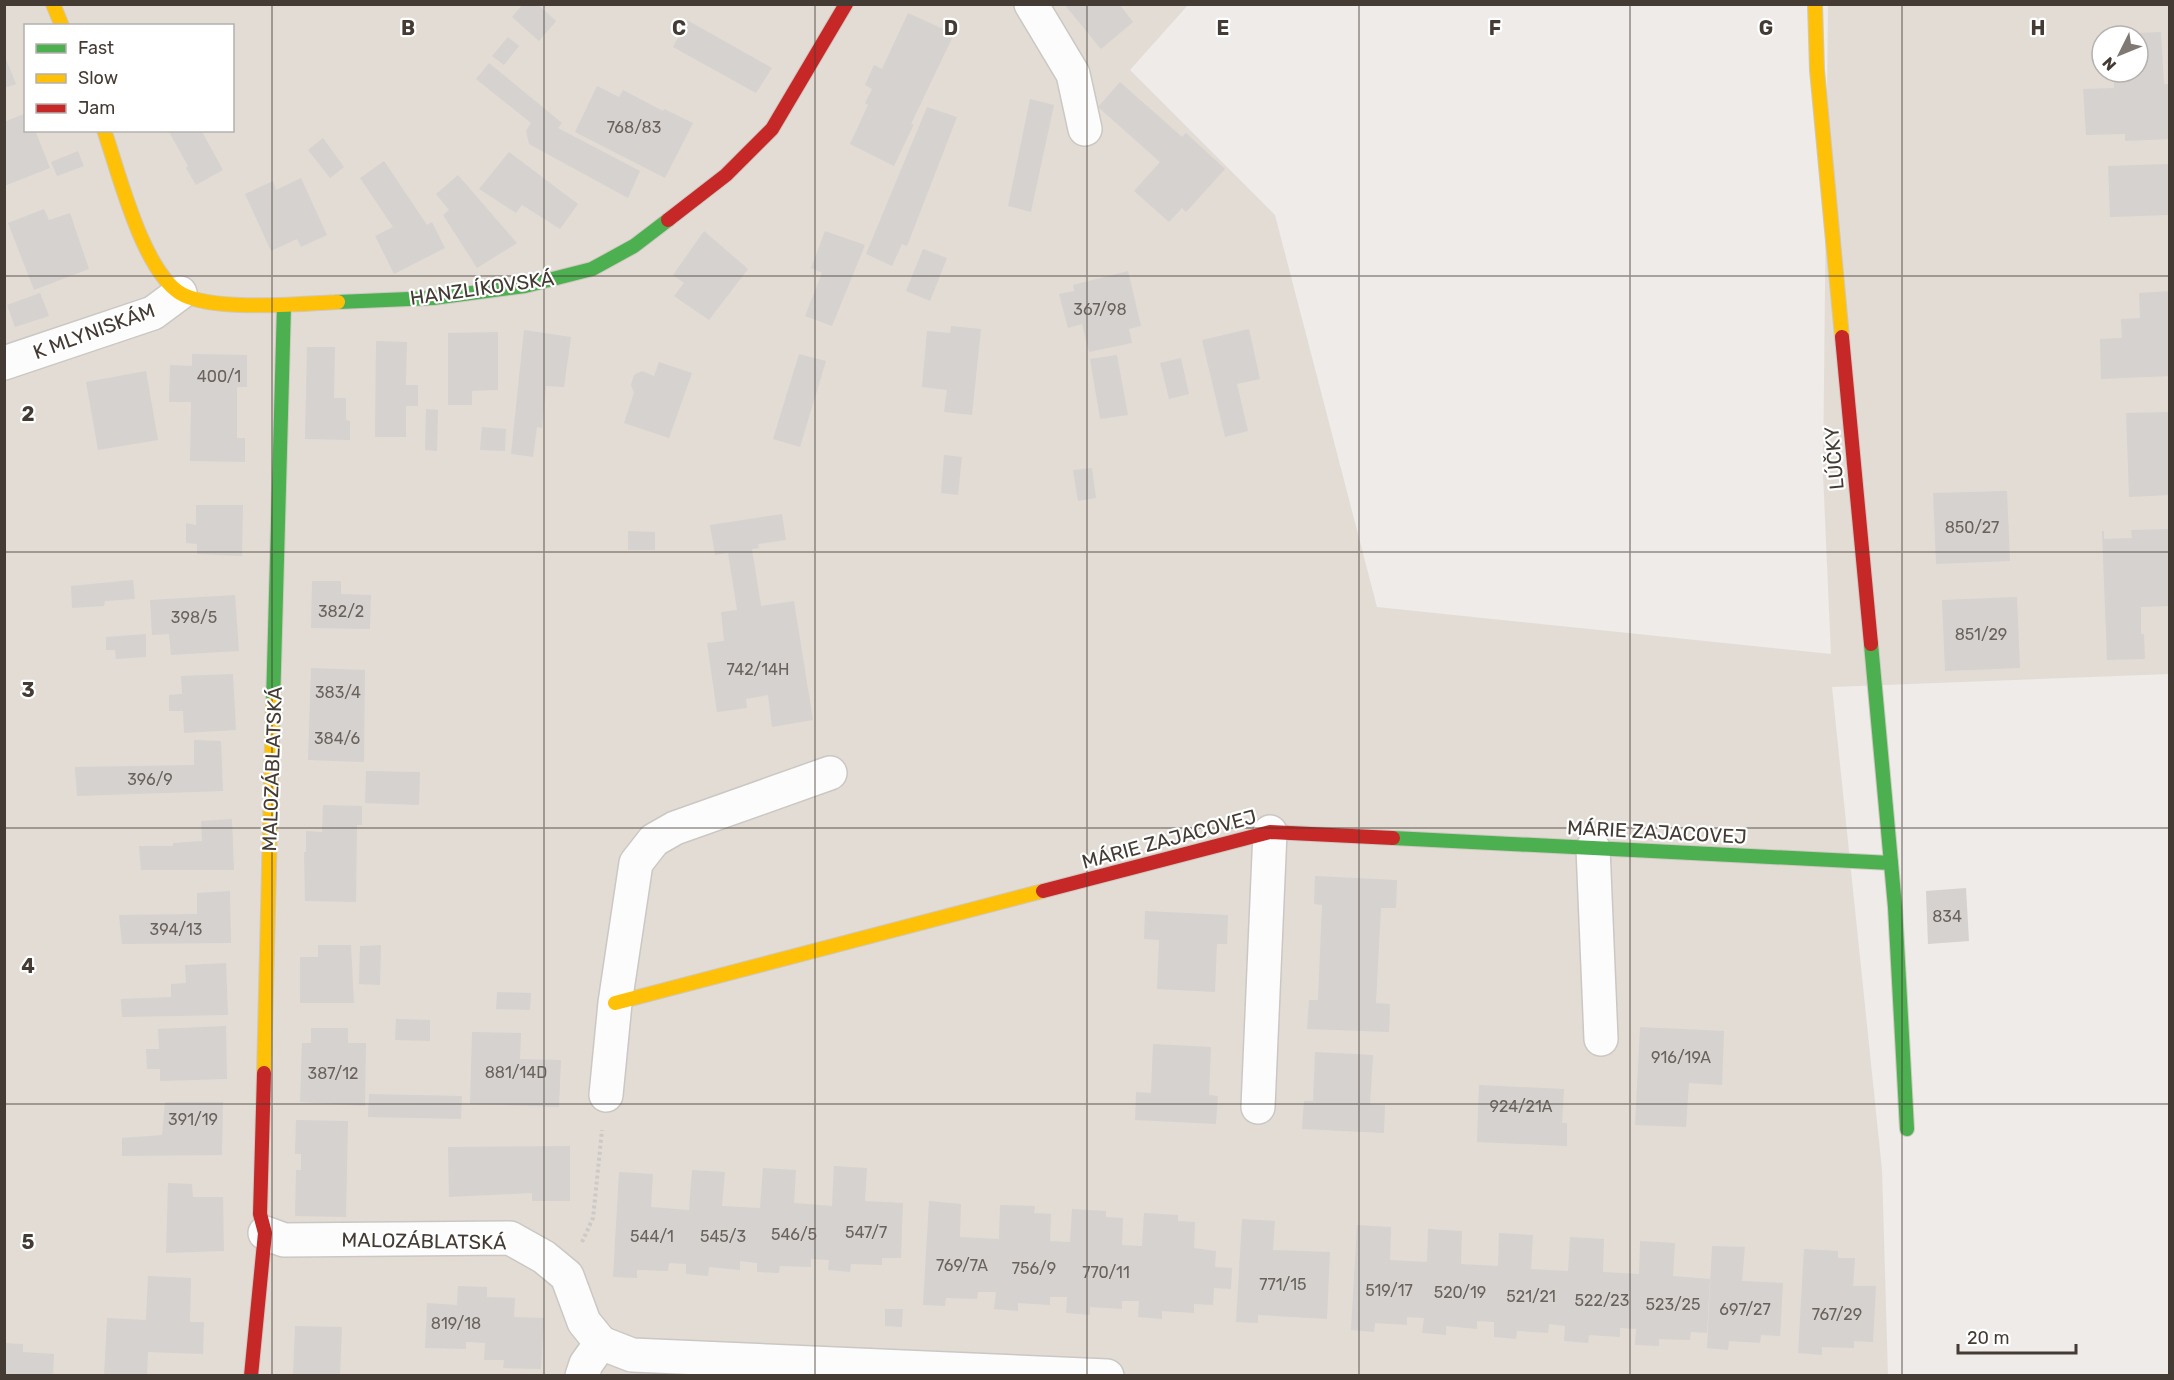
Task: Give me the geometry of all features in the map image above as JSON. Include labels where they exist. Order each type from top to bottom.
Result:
[{"type":"street","points":[[53,4],[61,24]]},
{"type":"street","name":"HANZLÍKOVSKÁ","points":[[105,132],[141,238],[156,269],[180,293],[203,301],[238,305],[284,305],[434,298],[525,286],[592,269],[634,246],[726,175],[772,129],[846,4]]},
{"type":"street","points":[[1031,4],[1073,74],[1085,129]]},
{"type":"street","name":"LÚČKY","points":[[1815,4],[1817,69],[1895,907],[1907,1129]]},
{"type":"street","name":"K MLYNISKÁM","points":[[4,363],[153,313],[180,293]]},
{"type":"street","name":"MALOZÁBLATSKÁ","points":[[251,1376],[264,1233],[260,1214],[284,305]]},
{"type":"street","points":[[606,1095],[615,1003],[636,863],[654,840],[675,828],[830,772]]},
{"type":"street","points":[[1258,1107],[1270,832]]},
{"type":"street","name":"MÁRIE ZAJACOVEJ","points":[[615,1003],[1270,832],[1891,863]]},
{"type":"street","points":[[1593,848],[1601,1039]]},
{"type":"street","name":"MALOZÁBLATSKÁ","points":[[264,1233],[284,1240],[510,1238],[544,1257],[567,1276]]},
{"type":"street","points":[[567,1276],[584,1322],[601,1343],[632,1354],[1107,1376]]},
{"type":"street","points":[[582,1376],[586,1364],[601,1343]]},
{"type":"path","points":[[567,1276],[593,1218],[606,1095]]},
{"type":"shaded area","points":[[5,5],[1188,5],[1130,70],[1275,215],[1377,607],[1831,654],[1823,474],[1828,5],[2169,5],[2169,674],[1832,687],[1882,1170],[1888,1375],[5,1376]]},
{"type":"building","points":[[523,4],[537,4],[556,21],[539,41],[512,17]]},
{"type":"building","points":[[1064,4],[1119,4],[1133,22],[1101,49]]},
{"type":"building","points":[[908,13],[954,34],[911,124],[914,124],[894,166],[850,144],[868,105],[865,103],[872,89],[865,85],[874,65],[882,69]]},
{"type":"building","points":[[687,20],[772,68],[756,93],[673,47]]},
{"type":"building","points":[[2150,32],[2161,32],[2164,84],[2170,84],[2170,139],[2125,141],[2125,134],[2086,135],[2083,89],[2114,88],[2114,84],[2150,84]]},
{"type":"building","points":[[508,37],[519,46],[504,65],[492,56]]},
{"type":"building","points":[[4,54],[16,84],[4,88]]},
{"type":"building","points":[[489,63],[562,123],[558,128],[640,171],[628,198],[529,144],[526,131],[531,123],[476,79]]},
{"type":"building","points":[[1120,82],[1182,137],[1186,133],[1225,169],[1186,212],[1182,208],[1169,222],[1134,191],[1160,162],[1098,107]]},
{"type":"building","points":[[597,86],[619,97],[623,90],[663,111],[664,109],[693,123],[665,178],[575,132]]},
{"type":"building","points":[[1030,99],[1054,105],[1031,212],[1008,206]]},
{"type":"building","points":[[927,107],[957,117],[907,246],[902,244],[892,266],[866,254]]},
{"type":"building","points":[[24,114],[24,132],[36,132],[50,168],[4,186],[4,122]]},
{"type":"building","points":[[169,132],[202,132],[223,170],[196,185],[186,168],[188,166]]},
{"type":"building","points":[[323,138],[344,167],[330,178],[308,150]]},
{"type":"building","points":[[78,151],[84,166],[57,176],[51,162]]},
{"type":"building","points":[[509,152],[578,204],[560,229],[522,205],[516,213],[479,189]]},
{"type":"building","points":[[384,161],[427,225],[432,222],[445,248],[394,274],[375,236],[393,227],[360,178]]},
{"type":"building","points":[[2170,164],[2170,215],[2110,217],[2108,166]]},
{"type":"building","points":[[458,175],[517,243],[477,268],[443,215],[449,210],[436,194]]},
{"type":"building","points":[[301,178],[327,235],[301,247],[297,239],[271,251],[245,194],[273,181],[276,190]]},
{"type":"building","points":[[44,209],[49,220],[70,213],[89,269],[34,290],[8,223]]},
{"type":"building","points":[[704,231],[748,269],[709,320],[674,296],[684,283],[673,275]]},
{"type":"building","points":[[825,231],[865,245],[832,326],[805,316],[822,273],[811,268]]},
{"type":"building","points":[[923,249],[947,258],[930,301],[906,291]]},
{"type":"building","points":[[1128,271],[1141,326],[1129,329],[1132,343],[1089,352],[1082,324],[1068,328],[1059,294],[1074,291],[1073,285]]},
{"type":"building","points":[[2170,291],[2170,376],[2101,379],[2100,339],[2122,338],[2121,319],[2140,318],[2139,293]]},
{"type":"building","points":[[40,293],[49,316],[15,327],[7,305]]},
{"type":"building","points":[[951,326],[981,329],[972,415],[944,412],[947,390],[922,387],[927,331],[950,333]]},
{"type":"building","points":[[1249,329],[1260,379],[1237,384],[1248,431],[1225,437],[1202,340]]},
{"type":"building","points":[[524,330],[571,337],[564,387],[546,386],[542,428],[537,427],[533,457],[511,454]]},
{"type":"building","points":[[498,332],[498,390],[472,391],[472,405],[448,405],[448,333]]},
{"type":"building","points":[[376,341],[407,342],[406,385],[418,385],[418,406],[406,406],[406,437],[375,437]]},
{"type":"building","points":[[307,347],[335,347],[334,398],[346,398],[346,420],[350,421],[350,440],[305,439]]},
{"type":"building","points":[[192,354],[247,355],[247,387],[237,387],[237,438],[245,438],[245,462],[190,461],[191,402],[169,402],[170,365],[192,366]]},
{"type":"building","points":[[799,354],[826,361],[800,447],[773,439]]},
{"type":"building","points":[[1117,355],[1128,415],[1100,419],[1090,359]]},
{"type":"building","points":[[1181,358],[1189,394],[1169,399],[1160,363]]},
{"type":"building","points":[[659,362],[692,373],[669,438],[624,423],[634,393],[631,385],[634,375],[642,371],[654,376]]},
{"type":"building","points":[[146,371],[158,440],[98,450],[86,382]]},
{"type":"building","points":[[426,409],[438,410],[437,451],[425,450]]},
{"type":"building","points":[[2170,412],[2170,495],[2129,497],[2126,413]]},
{"type":"building","points":[[482,427],[506,429],[505,451],[480,450]]},
{"type":"building","points":[[944,455],[962,457],[958,495],[941,493]]},
{"type":"building","points":[[1092,468],[1096,498],[1078,501],[1073,470]]},
{"type":"building","points":[[2007,491],[2010,561],[1936,564],[1933,493]]},
{"type":"building","points":[[196,505],[243,505],[242,556],[197,554],[197,544],[186,543],[186,523],[196,525]]},
{"type":"building","points":[[782,514],[786,540],[758,544],[759,548],[752,549],[761,606],[794,601],[813,720],[772,727],[768,695],[746,699],[747,708],[717,712],[707,643],[724,641],[721,612],[737,610],[728,553],[715,555],[710,525]]},
{"type":"building","points":[[2170,529],[2170,606],[2141,607],[2141,634],[2144,634],[2145,659],[2107,660],[2102,531],[2104,531],[2104,539],[2132,538],[2131,530]]},
{"type":"building","points":[[628,531],[655,532],[655,550],[628,550]]},
{"type":"building","points":[[133,580],[135,599],[105,601],[104,606],[72,608],[71,586]]},
{"type":"building","points":[[312,581],[341,581],[341,594],[371,595],[370,629],[311,628]]},
{"type":"building","points":[[235,595],[239,651],[171,655],[169,634],[152,635],[150,600]]},
{"type":"building","points":[[2017,597],[2020,668],[1945,671],[1942,600]]},
{"type":"building","points":[[146,634],[146,657],[116,659],[115,650],[106,650],[106,637]]},
{"type":"building","points":[[311,668],[365,670],[364,762],[308,760]]},
{"type":"building","points":[[233,674],[236,730],[184,733],[183,711],[169,711],[169,695],[182,694],[181,676]]},
{"type":"building","points":[[194,740],[221,741],[223,791],[77,796],[75,767],[194,765]]},
{"type":"building","points":[[366,771],[420,772],[419,805],[365,803]]},
{"type":"building","points":[[323,805],[362,806],[362,825],[357,825],[356,902],[305,901],[306,831],[322,832]]},
{"type":"building","points":[[232,819],[234,870],[141,870],[139,846],[173,846],[173,843],[202,841],[201,821]]},
{"type":"building","points":[[1315,876],[1397,880],[1396,908],[1381,908],[1376,1003],[1390,1004],[1389,1032],[1307,1029],[1309,1000],[1318,1000],[1322,905],[1314,904]]},
{"type":"building","points":[[1966,888],[1969,941],[1928,944],[1926,891]]},
{"type":"building","points":[[230,891],[231,943],[122,944],[119,915],[197,914],[197,893]]},
{"type":"building","points":[[1145,911],[1228,915],[1227,944],[1217,944],[1215,992],[1157,989],[1159,940],[1144,939]]},
{"type":"building","points":[[318,945],[351,945],[354,1003],[300,1003],[300,957],[318,957]]},
{"type":"building","points":[[381,945],[380,985],[359,984],[360,946]]},
{"type":"building","points":[[226,963],[228,1015],[122,1017],[121,999],[171,997],[171,984],[186,983],[185,965]]},
{"type":"building","points":[[497,992],[531,993],[530,1010],[496,1009]]},
{"type":"building","points":[[396,1019],[430,1020],[430,1041],[395,1040]]},
{"type":"building","points":[[226,1026],[227,1079],[160,1081],[160,1069],[147,1069],[146,1049],[159,1049],[158,1029]]},
{"type":"building","points":[[1640,1027],[1724,1031],[1722,1085],[1689,1083],[1686,1127],[1635,1125]]},
{"type":"building","points":[[311,1028],[348,1028],[348,1043],[366,1043],[365,1106],[300,1102],[302,1043],[311,1043]]},
{"type":"building","points":[[472,1032],[521,1033],[520,1059],[561,1060],[559,1107],[470,1104]]},
{"type":"building","points":[[1153,1044],[1211,1047],[1209,1095],[1218,1096],[1216,1124],[1135,1120],[1136,1092],[1151,1093]]},
{"type":"building","points":[[1315,1052],[1373,1055],[1370,1104],[1385,1105],[1384,1133],[1302,1129],[1304,1101],[1313,1101]]},
{"type":"building","points":[[1479,1085],[1564,1089],[1562,1123],[1567,1123],[1567,1146],[1477,1142]]},
{"type":"building","points":[[369,1094],[462,1096],[461,1119],[368,1117]]},
{"type":"building","points":[[165,1102],[223,1102],[222,1155],[122,1156],[122,1138],[162,1135]]},
{"type":"building","points":[[296,1120],[348,1121],[346,1217],[295,1216],[296,1170],[301,1170],[301,1154],[295,1154]]},
{"type":"building","points":[[570,1146],[570,1201],[532,1201],[532,1193],[449,1197],[448,1147]]},
{"type":"building","points":[[834,1166],[867,1168],[865,1201],[903,1203],[901,1258],[882,1258],[882,1265],[851,1264],[850,1272],[828,1270],[829,1260],[811,1259],[811,1267],[780,1266],[779,1273],[757,1272],[757,1263],[740,1261],[740,1270],[709,1267],[708,1276],[686,1274],[686,1264],[669,1263],[668,1271],[637,1270],[637,1278],[613,1277],[619,1172],[653,1174],[651,1207],[689,1210],[692,1170],[725,1172],[722,1206],[760,1208],[763,1168],[796,1170],[794,1203],[832,1206]]},
{"type":"building","points":[[168,1183],[192,1184],[193,1197],[223,1197],[224,1251],[166,1253]]},
{"type":"building","points":[[929,1201],[961,1204],[960,1237],[999,1239],[1000,1205],[1035,1206],[1034,1213],[1051,1214],[1050,1241],[1070,1242],[1072,1209],[1106,1211],[1106,1217],[1123,1218],[1122,1245],[1142,1246],[1144,1213],[1178,1215],[1178,1221],[1195,1222],[1194,1248],[1216,1251],[1215,1267],[1232,1268],[1231,1289],[1214,1288],[1213,1305],[1194,1304],[1194,1313],[1162,1311],[1162,1319],[1138,1317],[1139,1301],[1122,1301],[1122,1309],[1090,1307],[1090,1315],[1066,1313],[1067,1297],[1050,1297],[1050,1305],[1018,1303],[1018,1311],[994,1309],[996,1292],[978,1292],[977,1299],[946,1298],[945,1306],[923,1305]]},
{"type":"building","points":[[1242,1219],[1275,1221],[1273,1250],[1330,1252],[1327,1319],[1258,1315],[1258,1323],[1236,1322]]},
{"type":"building","points":[[1357,1225],[1391,1227],[1390,1260],[1427,1262],[1428,1229],[1462,1231],[1461,1264],[1498,1266],[1499,1233],[1533,1235],[1531,1269],[1568,1271],[1570,1237],[1604,1239],[1603,1272],[1639,1274],[1640,1241],[1675,1243],[1673,1276],[1710,1279],[1707,1333],[1691,1332],[1690,1340],[1659,1339],[1659,1346],[1635,1345],[1636,1329],[1620,1328],[1620,1337],[1589,1335],[1588,1343],[1564,1341],[1565,1326],[1549,1324],[1548,1333],[1517,1331],[1516,1339],[1494,1337],[1494,1322],[1477,1321],[1477,1329],[1446,1326],[1446,1335],[1422,1333],[1424,1318],[1407,1317],[1407,1325],[1375,1323],[1374,1332],[1351,1330]]},
{"type":"building","points":[[1712,1246],[1745,1247],[1742,1281],[1783,1283],[1780,1336],[1761,1335],[1760,1343],[1729,1341],[1728,1350],[1707,1348]]},
{"type":"building","points":[[1804,1249],[1838,1251],[1838,1258],[1855,1258],[1853,1286],[1876,1286],[1873,1342],[1854,1341],[1854,1348],[1822,1347],[1822,1355],[1798,1353]]},
{"type":"building","points":[[148,1276],[191,1278],[190,1322],[204,1322],[203,1354],[148,1352],[147,1376],[104,1376],[107,1318],[146,1320]]},
{"type":"building","points":[[458,1286],[487,1287],[487,1297],[515,1298],[514,1317],[544,1318],[541,1369],[503,1368],[504,1360],[484,1360],[485,1343],[466,1342],[466,1349],[425,1348],[427,1303],[457,1305]]},
{"type":"building","points":[[885,1309],[903,1309],[902,1327],[885,1326]]},
{"type":"building","points":[[295,1326],[342,1327],[340,1376],[293,1376]]},
{"type":"building","points":[[4,1343],[23,1344],[23,1352],[54,1354],[53,1376],[4,1376]]},
{"type":"traffic: fast","points":[[338,302],[433,298],[525,286],[592,269],[634,246],[668,220]]},
{"type":"traffic: fast","points":[[273,704],[284,305]]},
{"type":"traffic: fast","points":[[1871,644],[1895,907],[1907,1129]]},
{"type":"traffic: fast","points":[[1393,838],[1891,863]]},
{"type":"traffic: slow","points":[[53,4],[61,24]]},
{"type":"traffic: slow","points":[[1815,4],[1817,70],[1842,337]]},
{"type":"traffic: slow","points":[[105,132],[133,219],[143,242],[166,281],[180,293],[194,299],[233,305],[338,302]]},
{"type":"traffic: slow","points":[[264,1073],[273,704]]},
{"type":"traffic: slow","points":[[615,1003],[1043,891]]},
{"type":"traffic: jam","points":[[668,220],[726,175],[772,129],[846,4]]},
{"type":"traffic: jam","points":[[1842,337],[1871,644]]},
{"type":"traffic: jam","points":[[1043,891],[1270,832],[1393,838]]},
{"type":"traffic: jam","points":[[251,1376],[265,1233],[260,1214],[264,1073]]}]
